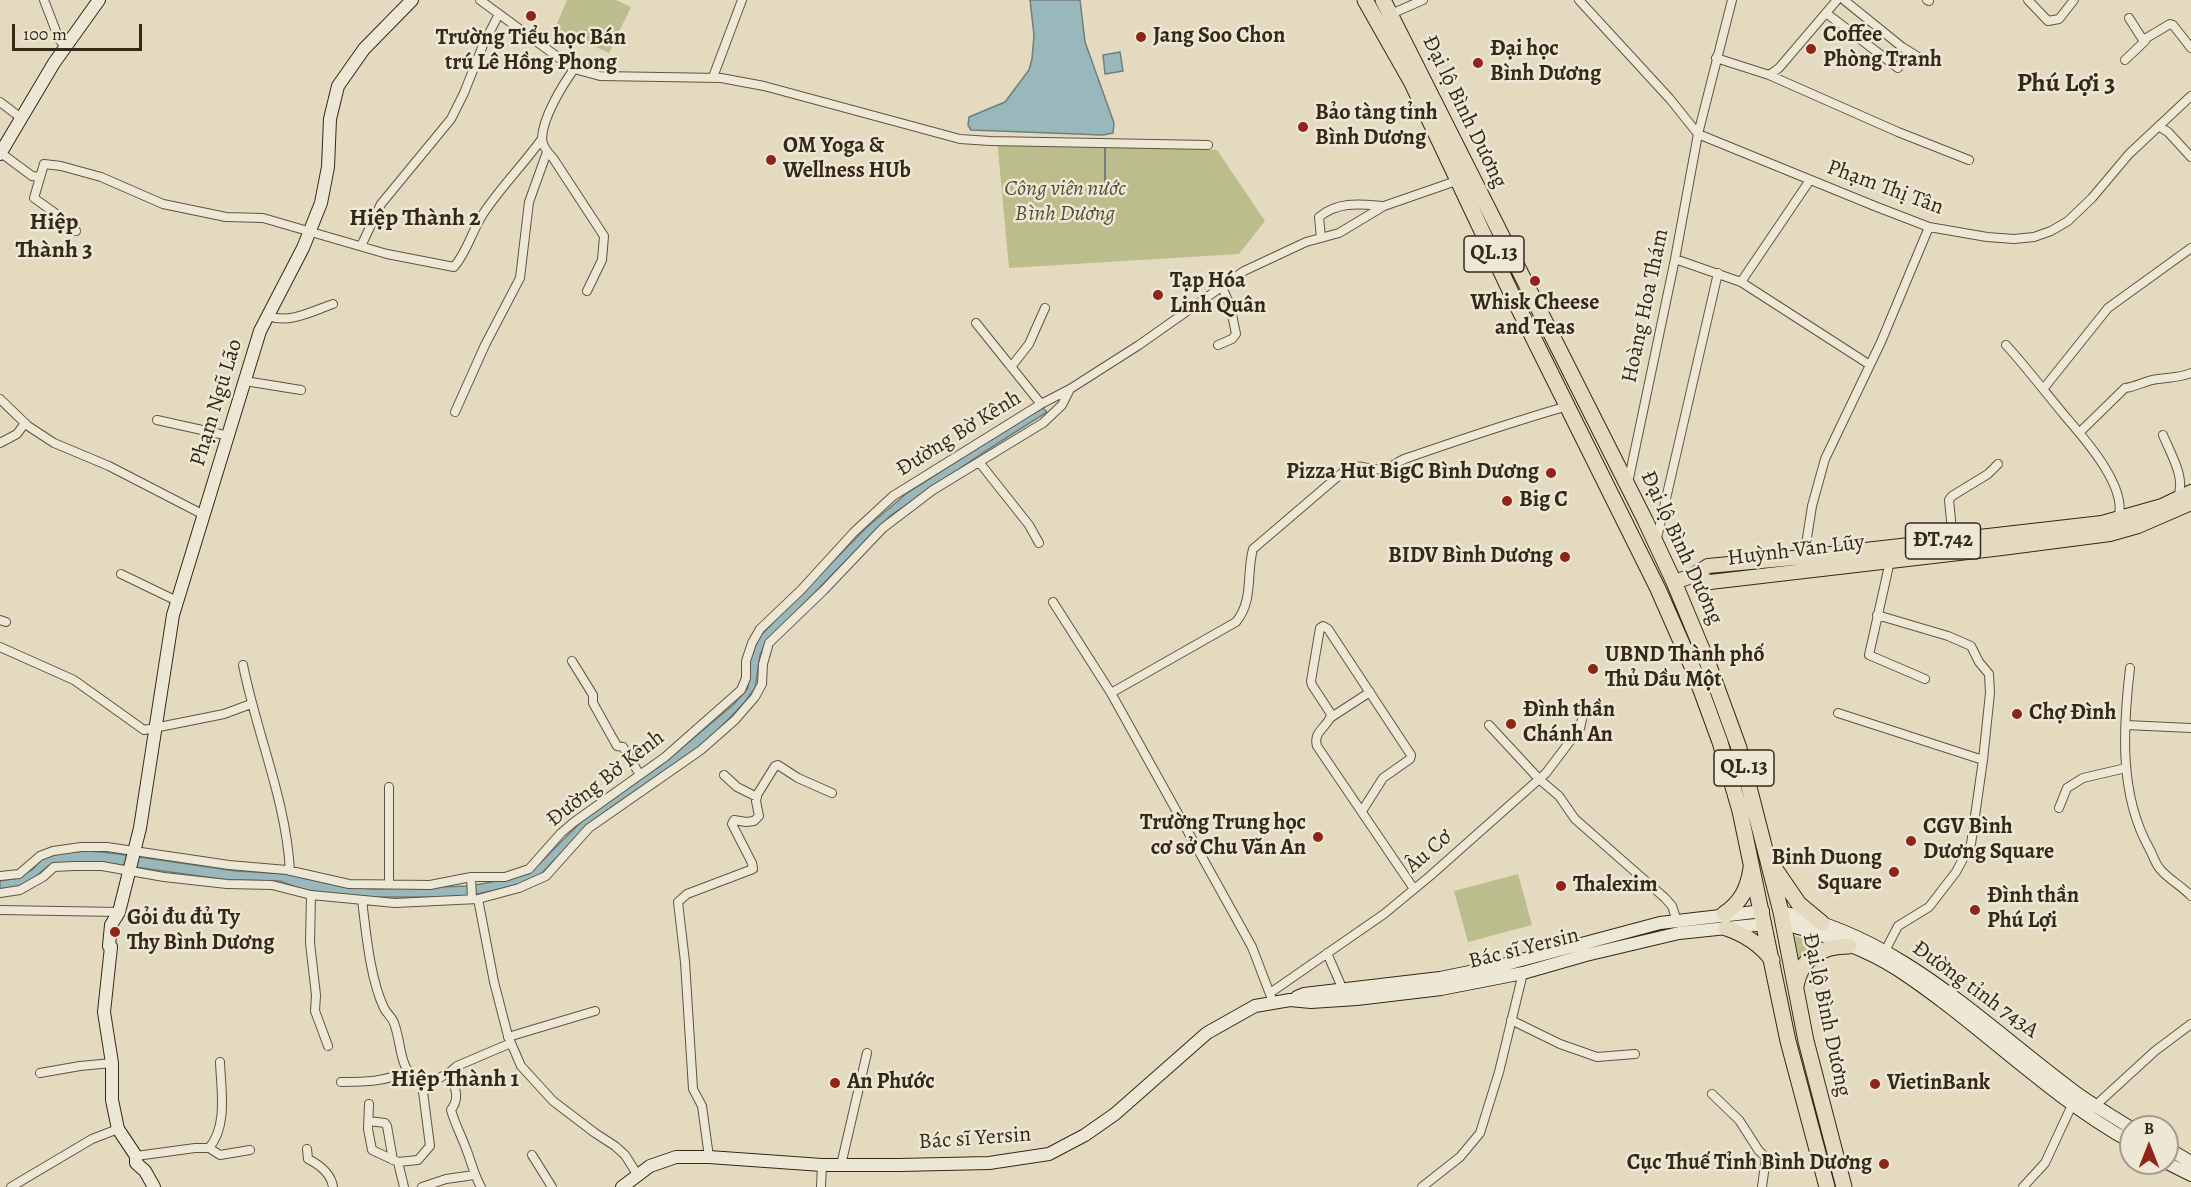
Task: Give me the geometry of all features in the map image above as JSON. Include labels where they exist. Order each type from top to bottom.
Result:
[{"type":"highway","name":"Đại lộ Bình Dương","points":[[1365,0],[1412,83],[1514,299],[1618,509],[1616,519],[1646,580],[1658,589],[1694,671],[1734,789],[1782,918],[1808,1051],[1844,1187]]},
{"type":"highway","name":"Đại lộ Bình Dương","points":[[1383,0],[1656,544],[1674,582],[1730,721],[1749,784],[1764,917],[1788,1041],[1827,1187]]},
{"type":"highway","points":[[1658,589],[1674,582]]},
{"type":"highway","points":[[1773,961],[1761,947],[1725,921],[1746,891],[1759,858],[1799,904],[1822,923]]},
{"type":"highway","points":[[1764,917],[1782,918]]},
{"type":"highway","points":[[1796,989],[1801,969],[1813,955],[1826,948],[1849,946]]},
{"type":"main road","points":[[0,154],[65,47],[99,0]]},
{"type":"main road","name":"Phạm Ngũ Lão","points":[[130,870],[140,828],[172,615],[260,331],[310,231],[321,203],[328,166],[330,119],[338,86],[364,49],[412,0]]},
{"type":"main road","name":"Huỳnh Văn Lũy","points":[[1692,576],[1708,566],[1953,540],[2118,519],[2162,506],[2191,492]]},
{"type":"main road","name":"Huỳnh Văn Lũy","points":[[1692,576],[1710,582],[2110,534],[2138,526],[2191,503]]},
{"type":"main road","name":"ĐT.742","points":[[1674,582],[1692,576]]},
{"type":"main road","points":[[130,870],[119,912],[111,925],[104,1012],[112,1063],[112,1100],[118,1129],[136,1156],[136,1164],[145,1171],[154,1187]]},
{"type":"main road","name":"Bác sĩ Yersin","points":[[622,1187],[650,1166],[676,1157],[841,1166],[989,1163],[1049,1154],[1085,1135],[1115,1114],[1207,1033],[1271,998],[1311,1002],[1440,984],[1522,966],[1584,949],[1660,923],[1764,917]]},
{"type":"main road","name":"Đường tỉnh 743A","points":[[1782,918],[1822,923],[1905,961],[2072,1105],[2119,1134]]},
{"type":"main road","name":"Đường tỉnh 743A","points":[[1782,918],[1897,969],[1950,1001],[2071,1089],[2119,1120]]},
{"type":"main road","name":"Bác sĩ Yersin","points":[[1584,949],[1679,933],[1725,921]]},
{"type":"main road","name":"Bác sĩ Yersin","points":[[1290,1000],[1305,994],[1342,990],[1388,990]]},
{"type":"street","points":[[44,0],[65,47]]},
{"type":"street","points":[[480,0],[574,69],[600,76],[713,77],[764,86],[960,139],[1208,145]]},
{"type":"street","points":[[713,77],[742,0]]},
{"type":"street","points":[[1391,14],[1423,0]]},
{"type":"street","points":[[1579,0],[1670,99],[1698,134]]},
{"type":"street","name":"Hoàng Hoa Thám","points":[[1627,485],[1676,259],[1698,134],[1732,0]]},
{"type":"street","points":[[1769,75],[1779,68],[1837,0]]},
{"type":"street","points":[[1844,0],[1902,47],[1923,60]]},
{"type":"street","points":[[2028,0],[2048,21],[2059,19],[2074,0]]},
{"type":"street","points":[[1826,12],[1898,68]]},
{"type":"street","points":[[362,246],[381,204],[451,119],[499,14]]},
{"type":"street","points":[[2129,18],[2145,41]]},
{"type":"street","points":[[2124,60],[2145,41],[2170,24],[2191,48]]},
{"type":"street","points":[[1716,58],[1769,75],[1898,132],[1969,160]]},
{"type":"street","points":[[76,231],[33,198],[44,164],[61,166],[101,177],[163,204],[226,217],[263,218],[387,254],[454,267],[461,259],[492,201],[542,140],[547,116],[574,69]]},
{"type":"street","name":"Phạm Thị Tân","points":[[1698,134],[1929,226],[1987,237],[2014,239],[2034,237],[2051,231],[2068,220],[2083,207],[2129,154],[2191,96]]},
{"type":"street","points":[[0,102],[21,118]]},
{"type":"street","points":[[2160,127],[2168,132],[2191,157]]},
{"type":"street","points":[[542,140],[547,152],[604,236],[602,260],[587,291]]},
{"type":"street","points":[[455,412],[485,345],[520,278],[529,202],[547,152]]},
{"type":"street","points":[[0,154],[32,176],[40,177]]},
{"type":"street","points":[[1321,238],[1319,217],[1328,209],[1353,204],[1383,206],[1459,180]]},
{"type":"street","points":[[1741,282],[1810,180]]},
{"type":"street","name":"Đường Bờ Kênh","points":[[0,876],[19,874],[40,856],[52,851],[81,847],[134,851],[290,871],[349,884],[430,885],[505,877],[529,869],[574,822],[665,757],[741,690],[746,678],[746,661],[760,629],[801,590],[854,532],[893,496],[1041,404],[1070,389],[1244,271],[1306,242],[1339,233],[1383,206]]},
{"type":"street","points":[[1803,557],[1812,506],[1825,459],[1870,365],[1929,226]]},
{"type":"street","points":[[2044,388],[2073,348],[2108,308],[2191,248]]},
{"type":"street","points":[[1676,259],[1741,282],[1870,365]]},
{"type":"street","points":[[1656,544],[1718,273]]},
{"type":"street","points":[[1218,345],[1232,339],[1236,334],[1230,305],[1221,287]]},
{"type":"street","points":[[268,316],[276,319],[289,318],[333,304]]},
{"type":"street","points":[[1011,367],[1029,344],[1045,308]]},
{"type":"street","points":[[976,323],[1041,404]]},
{"type":"street","points":[[2006,345],[2080,432],[2112,481],[2121,511],[2118,519]]},
{"type":"street","points":[[2080,432],[2124,388],[2156,379],[2179,378],[2191,373]]},
{"type":"street","points":[[245,381],[301,390]]},
{"type":"street","points":[[0,893],[20,890],[43,877],[54,867],[102,866],[164,877],[227,884],[272,885],[311,895],[394,903],[474,898],[519,888],[546,876],[590,828],[701,750],[735,720],[762,684],[763,664],[769,644],[883,528],[933,490],[1043,423],[1062,405],[1070,389]]},
{"type":"street","points":[[0,399],[25,423],[54,443],[109,466],[204,515]]},
{"type":"street","points":[[1111,693],[1236,621],[1243,613],[1248,600],[1253,549],[1349,467],[1360,465],[1371,470],[1386,468],[1407,458],[1521,419],[1568,406]]},
{"type":"street","points":[[157,420],[229,436]]},
{"type":"street","points":[[0,443],[17,434],[25,423]]},
{"type":"street","points":[[2163,435],[2180,481],[2181,490],[2177,499]]},
{"type":"street","points":[[978,462],[1029,525],[1039,543]]},
{"type":"street","points":[[1953,540],[1949,501],[1952,496],[1988,474],[1998,464]]},
{"type":"street","points":[[1890,561],[1869,655],[1924,679]]},
{"type":"street","points":[[121,574],[177,601]]},
{"type":"street","points":[[1053,602],[1111,693],[1252,947],[1271,998]]},
{"type":"street","points":[[1877,615],[1948,636],[1971,646],[1979,662],[1989,674],[1989,713],[1971,844],[1956,872],[1929,907],[1898,926],[1885,951]]},
{"type":"street","points":[[1330,718],[1331,714],[1311,681],[1320,628],[1323,626],[1328,629],[1411,755],[1410,759],[1383,778],[1362,811]]},
{"type":"street","points":[[0,647],[74,680],[144,730],[224,714],[251,704]]},
{"type":"street","points":[[572,661],[589,688],[593,704],[617,746],[623,747],[640,775]]},
{"type":"street","points":[[243,665],[251,704],[286,825],[290,871]]},
{"type":"street","points":[[2130,668],[2126,768],[2127,786],[2134,815],[2143,839],[2160,870],[2191,896]]},
{"type":"street","points":[[1370,692],[1330,718],[1316,736],[1315,741],[1414,889]]},
{"type":"street","name":"Âu Cơ","points":[[1271,998],[1327,953],[1384,914],[1546,773],[1580,728],[1584,711]]},
{"type":"street","points":[[1838,713],[1983,760]]},
{"type":"street","points":[[1489,725],[1539,779],[1559,795],[1575,819],[1665,898],[1672,906],[1677,921]]},
{"type":"street","points":[[2126,725],[2191,728]]},
{"type":"street","points":[[709,1157],[702,1106],[693,1089],[685,962],[678,902],[687,894],[753,869],[732,824],[734,820],[754,821],[759,816],[757,796],[775,766],[778,765],[798,778],[832,793]]},
{"type":"street","points":[[2059,808],[2067,788],[2083,778],[2126,768]]},
{"type":"street","points":[[724,775],[737,788],[757,796]]},
{"type":"street","points":[[388,884],[389,787]]},
{"type":"street","points":[[471,880],[494,982],[510,1040],[521,1066],[553,1101],[625,1155],[637,1174]]},
{"type":"street","points":[[311,895],[310,943],[316,995],[315,1011],[328,1046]]},
{"type":"street","points":[[362,900],[366,939],[385,1010],[394,1020],[407,1071],[413,1079],[425,1086],[457,1066],[510,1040],[595,1011]]},
{"type":"street","points":[[0,910],[119,912]]},
{"type":"street","points":[[1327,953],[1342,990]]},
{"type":"street","points":[[1422,1187],[1460,1157],[1480,1133],[1498,1072],[1522,966]]},
{"type":"street","points":[[1511,1020],[1560,1044],[1597,1057],[1635,1054]]},
{"type":"street","points":[[2096,1106],[2155,1051],[2191,1024]]},
{"type":"street","points":[[841,1166],[867,1053]]},
{"type":"street","points":[[209,1148],[215,1142],[221,1124],[220,1062]]},
{"type":"street","points":[[40,1073],[112,1063]]},
{"type":"street","points":[[341,1082],[376,1082],[407,1071]]},
{"type":"street","points":[[450,1072],[457,1094],[457,1102],[451,1110],[474,1175],[481,1187]]},
{"type":"street","points":[[369,1104],[372,1150],[396,1161],[418,1160],[430,1146],[422,1084]]},
{"type":"street","points":[[1712,1094],[1739,1120],[1759,1151],[1766,1157],[1762,1187]]},
{"type":"street","points":[[2023,1187],[2045,1163],[2072,1105]]},
{"type":"street","points":[[369,1121],[387,1126],[404,1187]]},
{"type":"street","points":[[10,1187],[92,1139],[118,1129]]},
{"type":"street","points":[[136,1156],[195,1148],[209,1148],[220,1155],[250,1150]]},
{"type":"street","points":[[307,1149],[308,1159],[328,1174],[333,1187]]},
{"type":"street","points":[[532,1155],[552,1187]]},
{"type":"street","points":[[821,1187],[822,1166]]},
{"type":"street","points":[[422,1187],[446,1179],[474,1175]]},
{"type":"green space","points":[[567,0],[616,0],[631,7],[609,53],[555,28]]},
{"type":"green space","name":"Công viên nước Bình Dương","points":[[997,139],[1217,150],[1265,221],[1239,254],[1009,268]]},
{"type":"green space","points":[[1518,874],[1532,925],[1468,942],[1454,891]]},
{"type":"green space","points":[[1790,935],[1818,942],[1797,961]]},
{"type":"water","points":[[1030,0],[1080,0],[1085,42],[1114,123],[1113,133],[1103,135],[971,130],[968,125],[969,117],[1005,102],[1029,70],[1034,35]]},
{"type":"water","points":[[1120,52],[1123,71],[1105,74],[1103,55]]},
{"type":"water","points":[[1043,408],[1047,412],[890,516],[766,642],[760,655],[755,688],[717,731],[694,751],[587,826],[539,876],[512,887],[461,897],[365,897],[303,890],[280,881],[228,880],[113,864],[61,864],[48,866],[21,886],[0,890],[0,881],[18,878],[33,869],[42,859],[59,853],[88,851],[236,871],[287,874],[330,884],[372,889],[469,886],[523,874],[535,868],[586,817],[660,766],[733,705],[748,688],[749,663],[759,637],[865,529],[907,493]]},
{"type":"waterway","points":[[1105,145],[1105,187]]},
{"type":"place","name":"Trường Tiểu học Bán trú Lê Hồng Phong","points":[[531,16]]},
{"type":"place","name":"Jang Soo Chon","points":[[1141,37]]},
{"type":"place","name":"Coffee Phòng Tranh","points":[[1811,49]]},
{"type":"place","name":"Đại học Bình Dương","points":[[1478,63]]},
{"type":"place","name":"Bảo tàng tỉnh Bình Dương","points":[[1303,127]]},
{"type":"place","name":"OM Yoga & Wellness HUb","points":[[771,160]]},
{"type":"place","name":"Whisk Cheese and Teas","points":[[1535,281]]},
{"type":"place","name":"Tạp Hóa Linh Quân","points":[[1158,295]]},
{"type":"place","name":"Pizza Hut BigC Bình Dương","points":[[1551,473]]},
{"type":"place","name":"Big C","points":[[1507,501]]},
{"type":"place","name":"BIDV Bình Dương","points":[[1565,557]]},
{"type":"place","name":"UBND Thành phố Thủ Dầu Một","points":[[1593,669]]},
{"type":"place","name":"Chợ Đình","points":[[2017,714]]},
{"type":"place","name":"Đình thần Chánh An","points":[[1511,724]]},
{"type":"place","name":"Trường Trung học cơ sở Chu Văn An","points":[[1318,837]]},
{"type":"place","name":"CGV Bình Dương Square","points":[[1911,841]]},
{"type":"place","name":"Binh Duong Square","points":[[1894,872]]},
{"type":"place","name":"Thalexim","points":[[1561,886]]},
{"type":"place","name":"Đình thần Phú Lợi","points":[[1975,910]]},
{"type":"place","name":"Gỏi đu đủ Ty Thy Bình Dương","points":[[115,932]]},
{"type":"place","name":"An Phước","points":[[835,1083]]},
{"type":"place","name":"VietinBank","points":[[1875,1084]]},
{"type":"place","name":"Cục Thuế Tỉnh Bình Dương","points":[[1884,1164]]},
{"type":"district","name":"Phú Lợi 3","points":[[2066,85]]},
{"type":"district","name":"Hiệp Thành 2","points":[[415,219]]},
{"type":"district","name":"Hiệp Thành 3","points":[[54,237]]},
{"type":"district","name":"Hiệp Thành 1","points":[[455,1080]]}]
